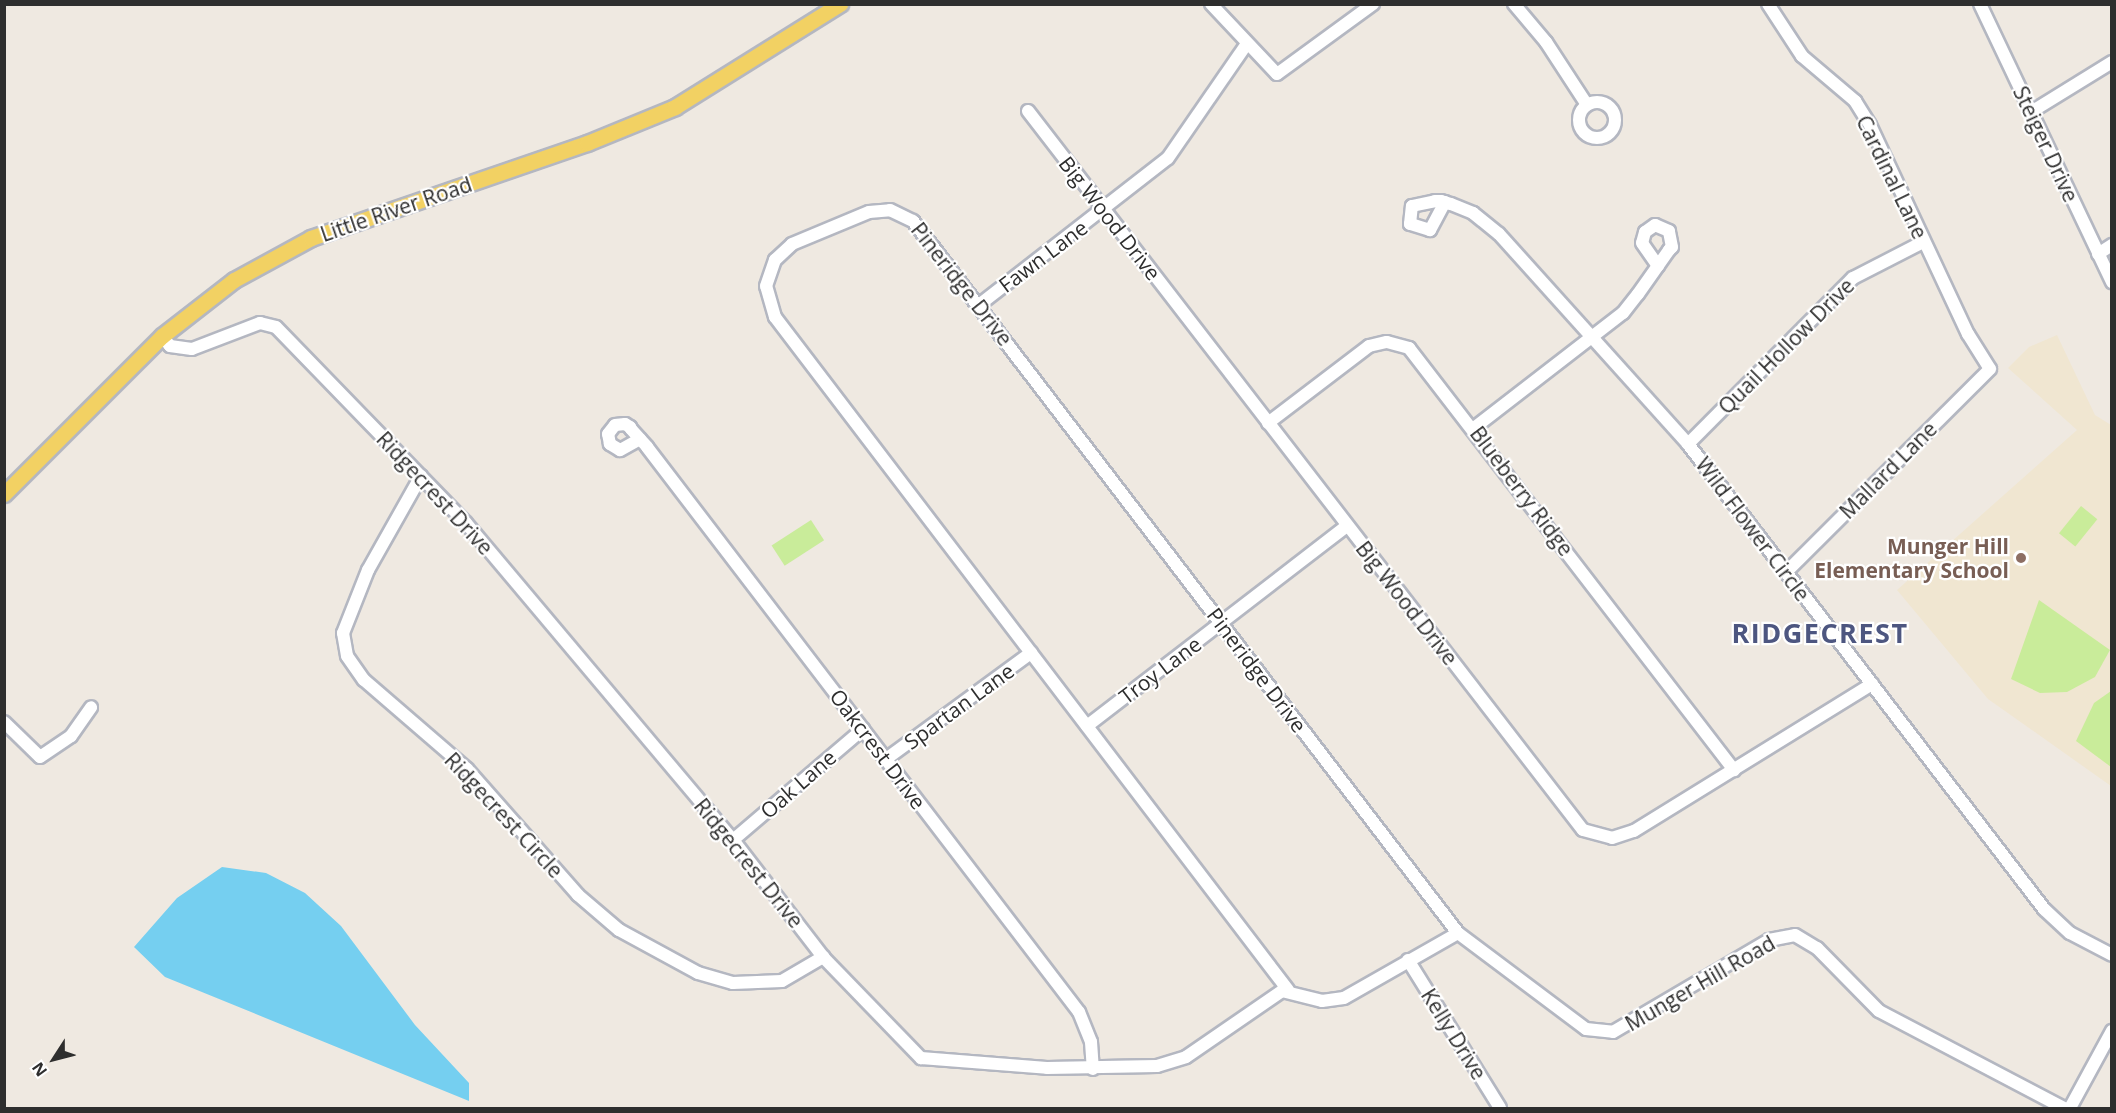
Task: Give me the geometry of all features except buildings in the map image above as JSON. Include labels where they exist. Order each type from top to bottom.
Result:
[{"type":"main road","name":"Little River Road","points":[[4,494],[162,336],[234,280],[310,238],[587,144],[675,107],[840,4]]},
{"type":"street","points":[[1211,4],[1246,45],[1277,74],[1373,4]]},
{"type":"street","points":[[1514,4],[1546,42],[1587,105]]},
{"type":"street","name":"Cardinal Lane","points":[[1768,4],[1802,56],[1855,102],[1923,242],[1990,369]]},
{"type":"street","name":"Steiger Drive","points":[[1980,4],[2112,282]]},
{"type":"street","name":"Fawn Lane","points":[[979,304],[1104,210],[1174,151],[1246,45]]},
{"type":"street","points":[[2031,112],[2112,62]]},
{"type":"street","name":"Big Wood Drive","points":[[1028,111],[1583,830],[1612,838],[1634,831],[1872,684]]},
{"type":"street","name":"Wild Flower Circle","points":[[1445,202],[1491,226],[1688,444],[2044,909],[2070,933],[2112,955]]},
{"type":"street","name":"Pineridge Drive","points":[[1288,990],[775,317],[766,286],[775,260],[792,244],[869,212],[890,210],[922,230],[1458,933]]},
{"type":"street","name":"Quail Hollow Drive","points":[[1688,444],[1853,278],[1923,242]]},
{"type":"street","points":[[2098,254],[2112,245]]},
{"type":"street","points":[[1474,428],[1594,338],[1623,313],[1658,266]]},
{"type":"street","name":"Ridgecrest Drive","points":[[162,336],[170,346],[192,349],[268,323],[421,476],[733,840],[824,957],[921,1058],[1093,1069],[1157,1066],[1186,1057],[1288,990]]},
{"type":"street","name":"Blueberry Ridge","points":[[1268,423],[1359,351],[1387,342],[1419,356],[1734,770]]},
{"type":"street","name":"Mallard Lane","points":[[1786,572],[1990,369]]},
{"type":"street","name":"Oakcrest Drive","points":[[640,439],[1079,1012],[1091,1042],[1093,1069]]},
{"type":"street","name":"Ridgecrest Circle","points":[[421,476],[368,570],[343,633],[347,656],[364,680],[467,769],[578,895],[619,930],[698,973],[733,983],[782,981],[824,957]]},
{"type":"street","name":"Troy Lane","points":[[1087,726],[1347,526]]},
{"type":"street","name":"Spartan Lane","points":[[886,759],[1031,653]]},
{"type":"street","points":[[4,722],[40,757],[71,735],[91,707]]},
{"type":"street","name":"Oak Lane","points":[[733,840],[863,729]]},
{"type":"street","points":[[1288,990],[1333,1000],[1356,993],[1408,960],[1458,933]]},
{"type":"street","name":"Munger Hill Road","points":[[1458,933],[1586,1029],[1603,1034],[1624,1027],[1769,939],[1796,935],[1817,948],[1879,1011],[2064,1108]]},
{"type":"street","name":"Kelly Drive","points":[[1408,960],[1500,1108]]},
{"type":"street","points":[[2070,1108],[2112,1031]]},
{"type":"shaded area","name":"Munger Hill Elementary School","points":[[2057,335],[2095,415],[2111,425],[2111,786],[1988,699],[1897,590],[2077,430],[2008,368],[2029,347]]},
{"type":"green space","points":[[2081,506],[2097,519],[2075,546],[2059,533]]},
{"type":"green space","points":[[811,520],[824,540],[785,566],[772,546]]},
{"type":"green space","points":[[2039,600],[2110,650],[2095,677],[2067,692],[2040,693],[2011,679]]},
{"type":"green space","points":[[2111,691],[2111,767],[2076,741],[2094,703]]},
{"type":"water","points":[[222,867],[266,873],[305,893],[341,926],[415,1025],[469,1083],[469,1101],[165,977],[134,947],[177,898]]},
{"type":"place","name":"Munger Hill Elementary School","points":[[2021,558]]},
{"type":"district","name":"RIDGECREST","points":[[1820,633]]}]
